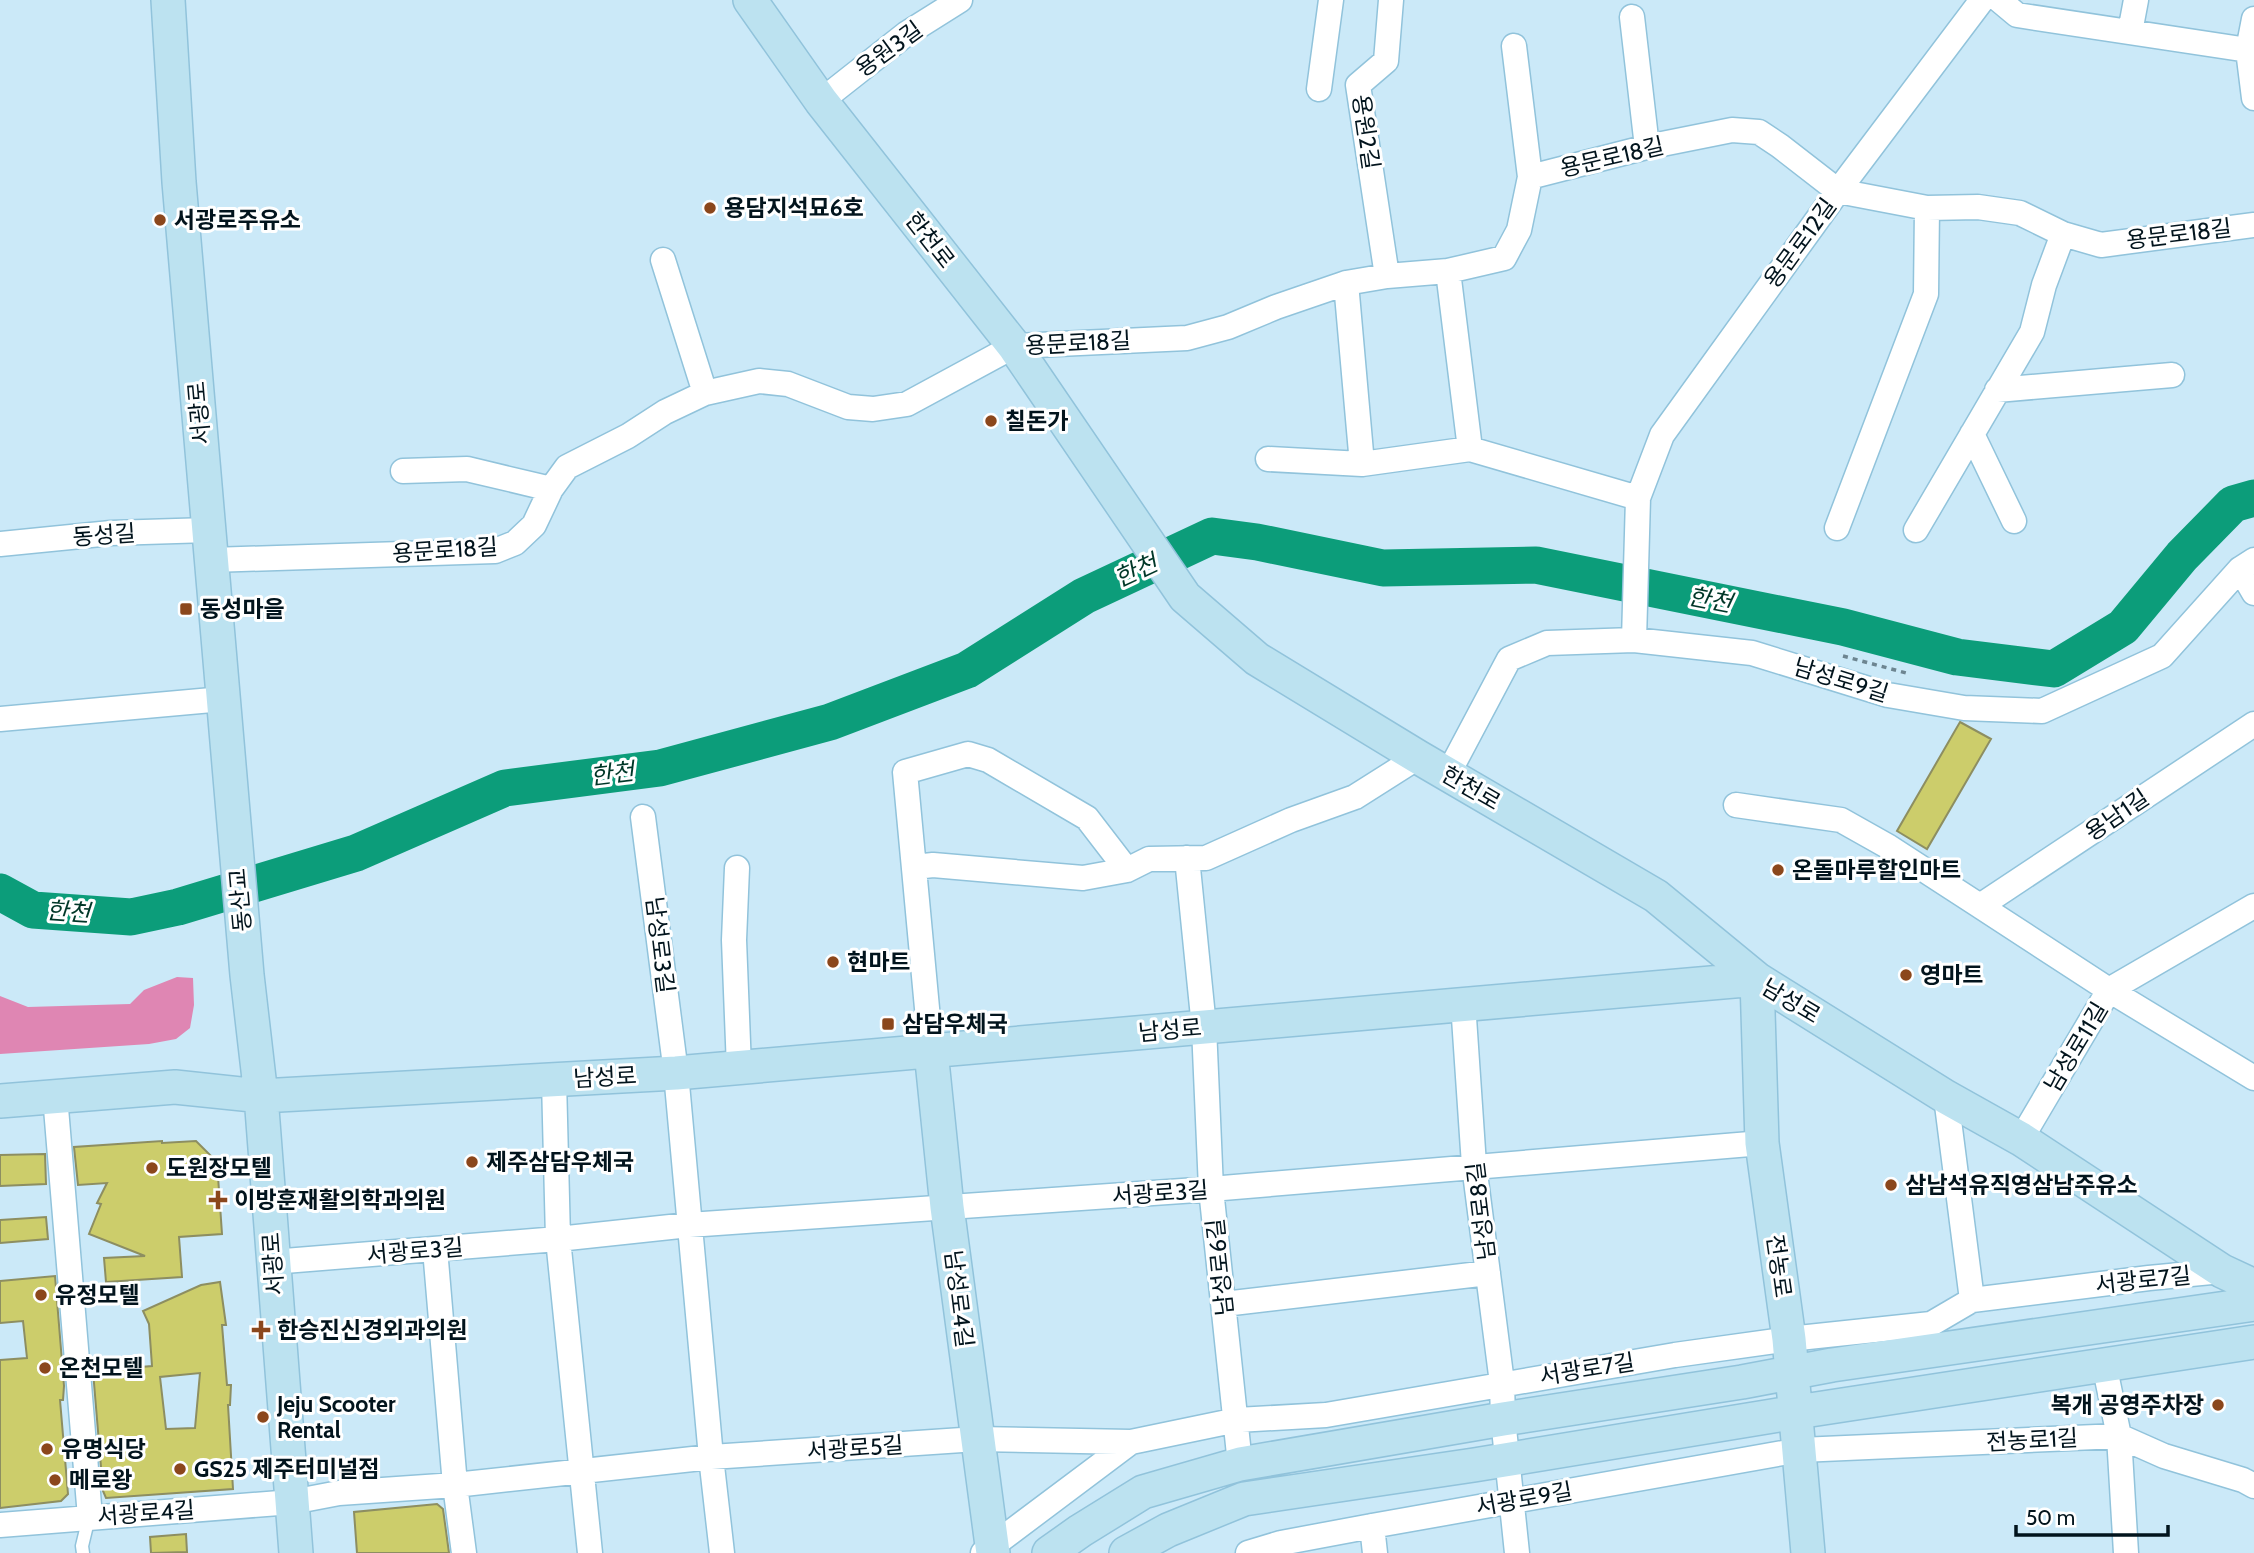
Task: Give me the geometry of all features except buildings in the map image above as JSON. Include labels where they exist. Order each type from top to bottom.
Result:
[{"type":"street","name":"서광로","points":[[167,0],[179,182],[234,826]]},
{"type":"street","name":"한천로","points":[[750,0],[821,101],[1014,346],[1185,597],[1257,659],[1656,896],[1757,979]]},
{"type":"street","name":"용원3길","points":[[821,101],[906,34],[960,0]]},
{"type":"street","points":[[1319,89],[1331,0]]},
{"type":"street","name":"용원2길","points":[[1387,276],[1358,85],[1386,61],[1391,0]]},
{"type":"street","name":"용문로12길","points":[[1634,640],[1638,498],[1662,435],[1838,191],[1982,0]]},
{"type":"street","points":[[1999,0],[2017,15],[2248,50]]},
{"type":"street","points":[[2130,32],[2136,0]]},
{"type":"street","points":[[1632,17],[1647,148]]},
{"type":"street","points":[[2254,19],[2248,50],[2254,98]]},
{"type":"street","points":[[1514,46],[1530,177]]},
{"type":"street","name":"용문로18길","points":[[210,545],[495,551],[515,543],[534,525],[551,489],[567,467],[628,436],[665,412],[705,393],[759,381],[788,384],[848,407],[873,409],[907,404],[1014,346],[1187,338],[1228,327],[1276,307],[1346,284],[1387,276],[1448,271],[1504,258],[1519,230],[1530,177],[1732,130],[1759,132],[1838,191],[1927,208],[1978,207],[2020,213],[2063,234],[2101,244],[2254,225]]},
{"type":"street","points":[[1837,528],[1926,295],[1927,208]]},
{"type":"street","points":[[1916,530],[2032,332],[2044,285],[2063,234]]},
{"type":"street","points":[[663,260],[705,393]]},
{"type":"street","points":[[1448,271],[1469,449]]},
{"type":"street","points":[[1346,284],[1362,464]]},
{"type":"street","points":[[1997,390],[2172,375]]},
{"type":"street","points":[[1972,435],[2014,521]]},
{"type":"street","points":[[1268,459],[1362,464],[1469,449],[1638,498]]},
{"type":"street","points":[[403,471],[467,469],[551,489]]},
{"type":"street","name":"동성길","points":[[0,544],[111,533],[210,545]]},
{"type":"street","points":[[2247,564],[2254,593]]},
{"type":"street","name":"남성로9길","points":[[1448,774],[1509,659],[1547,643],[1634,640],[1752,653],[1888,695],[1964,708],[2042,711],[2162,656],[2247,564]]},
{"type":"street","points":[[0,719],[223,699]]},
{"type":"street","name":"용남1길","points":[[1980,906],[2254,724]]},
{"type":"street","points":[[931,1051],[905,772],[968,754],[988,760],[1087,818],[1127,870]]},
{"type":"street","points":[[915,867],[933,865],[1083,878],[1127,870],[1149,859],[1206,858],[1291,820],[1355,797],[1418,757]]},
{"type":"street","points":[[1736,805],[1842,820],[1889,847],[2109,990],[2254,1078]]},
{"type":"street","name":"남성로3길","points":[[643,817],[676,1073]]},
{"type":"street","name":"동산교","points":[[234,826],[247,975]]},
{"type":"street","name":"남성로6길","points":[[1187,858],[1204,1027],[1211,1189],[1240,1464]]},
{"type":"street","points":[[737,867],[734,940],[739,1068]]},
{"type":"street","name":"남성로11길","points":[[2021,1139],[2109,990],[2254,906]]},
{"type":"street","name":"서광로","points":[[247,975],[261,1096],[296,1553]]},
{"type":"street","name":"남성로","points":[[0,1101],[175,1087],[261,1096],[676,1073],[1757,979],[1946,1097],[2021,1139],[2222,1271],[2254,1286]]},
{"type":"street","name":"전농로","points":[[1757,979],[1762,1143],[1789,1339],[1808,1553]]},
{"type":"street","name":"남성로8길","points":[[1462,1003],[1474,1166],[1502,1383],[1503,1419],[1517,1553]]},
{"type":"street","name":"남성로4길","points":[[931,1051],[947,1207],[990,1551]]},
{"type":"street","points":[[676,1073],[722,1553]]},
{"type":"street","points":[[554,1080],[558,1239],[590,1553]]},
{"type":"street","points":[[55,1096],[90,1517]]},
{"type":"street","points":[[1946,1097],[1972,1300]]},
{"type":"street","name":"서광로3길","points":[[272,1262],[689,1226],[1211,1189],[1762,1143]]},
{"type":"street","points":[[435,1249],[455,1485],[464,1553]]},
{"type":"street","name":"서광로7길","points":[[990,1551],[1130,1442],[1237,1420],[1326,1415],[1502,1383],[1789,1339],[1931,1324],[1972,1300],[2222,1271]]},
{"type":"street","points":[[1224,1304],[1488,1273]]},
{"type":"street","points":[[1049,1553],[1143,1492],[1240,1464],[1832,1365],[2254,1304]]},
{"type":"street","points":[[1126,1553],[1168,1530],[1244,1499],[2254,1342]]},
{"type":"street","points":[[2104,1364],[2119,1436],[2126,1553]]},
{"type":"street","name":"전농로1길","points":[[1800,1450],[2119,1436],[2164,1456],[2244,1480],[2254,1486]]},
{"type":"street","name":"서광로5길","points":[[292,1502],[339,1493],[581,1473],[711,1457],[977,1439],[1130,1442]]},
{"type":"street","name":"서광로9길","points":[[1248,1553],[1371,1526],[1800,1450]]},
{"type":"street","name":"서광로4길","points":[[0,1525],[292,1502]]},
{"type":"street","points":[[1371,1526],[1375,1553]]},
{"type":"lane","points":[[83,1553],[82,1546],[90,1517]]},
{"type":"path","points":[[1840,656],[1918,676]]},
{"type":"shaded area","points":[[177,977],[193,978],[194,1005],[190,1028],[176,1039],[149,1044],[0,1054],[0,996],[28,1007],[130,1004],[144,990]]},
{"type":"waterway","name":"한천","points":[[0,892],[33,910],[131,917],[178,907],[356,853],[505,788],[660,768],[830,722],[967,670],[1084,596],[1212,536],[1257,542],[1383,568],[1536,565],[1843,627],[1957,657],[2054,669],[2123,627],[2182,556],[2233,504],[2254,498]]},
{"type":"place","name":"용담지석묘6호","points":[[710,208]]},
{"type":"place","name":"서광로주유소","points":[[160,220]]},
{"type":"place","name":"칠돈가","points":[[991,421]]},
{"type":"place","name":"동성마을","points":[[186,609]]},
{"type":"place","name":"온돌마루할인마트","points":[[1778,870]]},
{"type":"place","name":"현마트","points":[[833,962]]},
{"type":"place","name":"영마트","points":[[1906,975]]},
{"type":"place","name":"삼담우체국","points":[[888,1024]]},
{"type":"place","name":"제주삼담우체국","points":[[472,1162]]},
{"type":"place","name":"도원장모텔","points":[[152,1168]]},
{"type":"place","name":"삼남석유직영삼남주유소","points":[[1891,1185]]},
{"type":"place","name":"이방훈재활의학과의원","points":[[218,1200]]},
{"type":"place","name":"유정모텔","points":[[41,1295]]},
{"type":"place","name":"한승진신경외과의원","points":[[261,1330]]},
{"type":"place","name":"온천모텔","points":[[45,1368]]},
{"type":"place","name":"복개 공영주차장","points":[[2218,1405]]},
{"type":"place","name":"Jeju Scooter Rental","points":[[263,1417]]},
{"type":"place","name":"유명식당","points":[[47,1449]]},
{"type":"place","name":"GS25 제주터미널점","points":[[180,1469]]},
{"type":"place","name":"메로왕","points":[[55,1480]]}]
